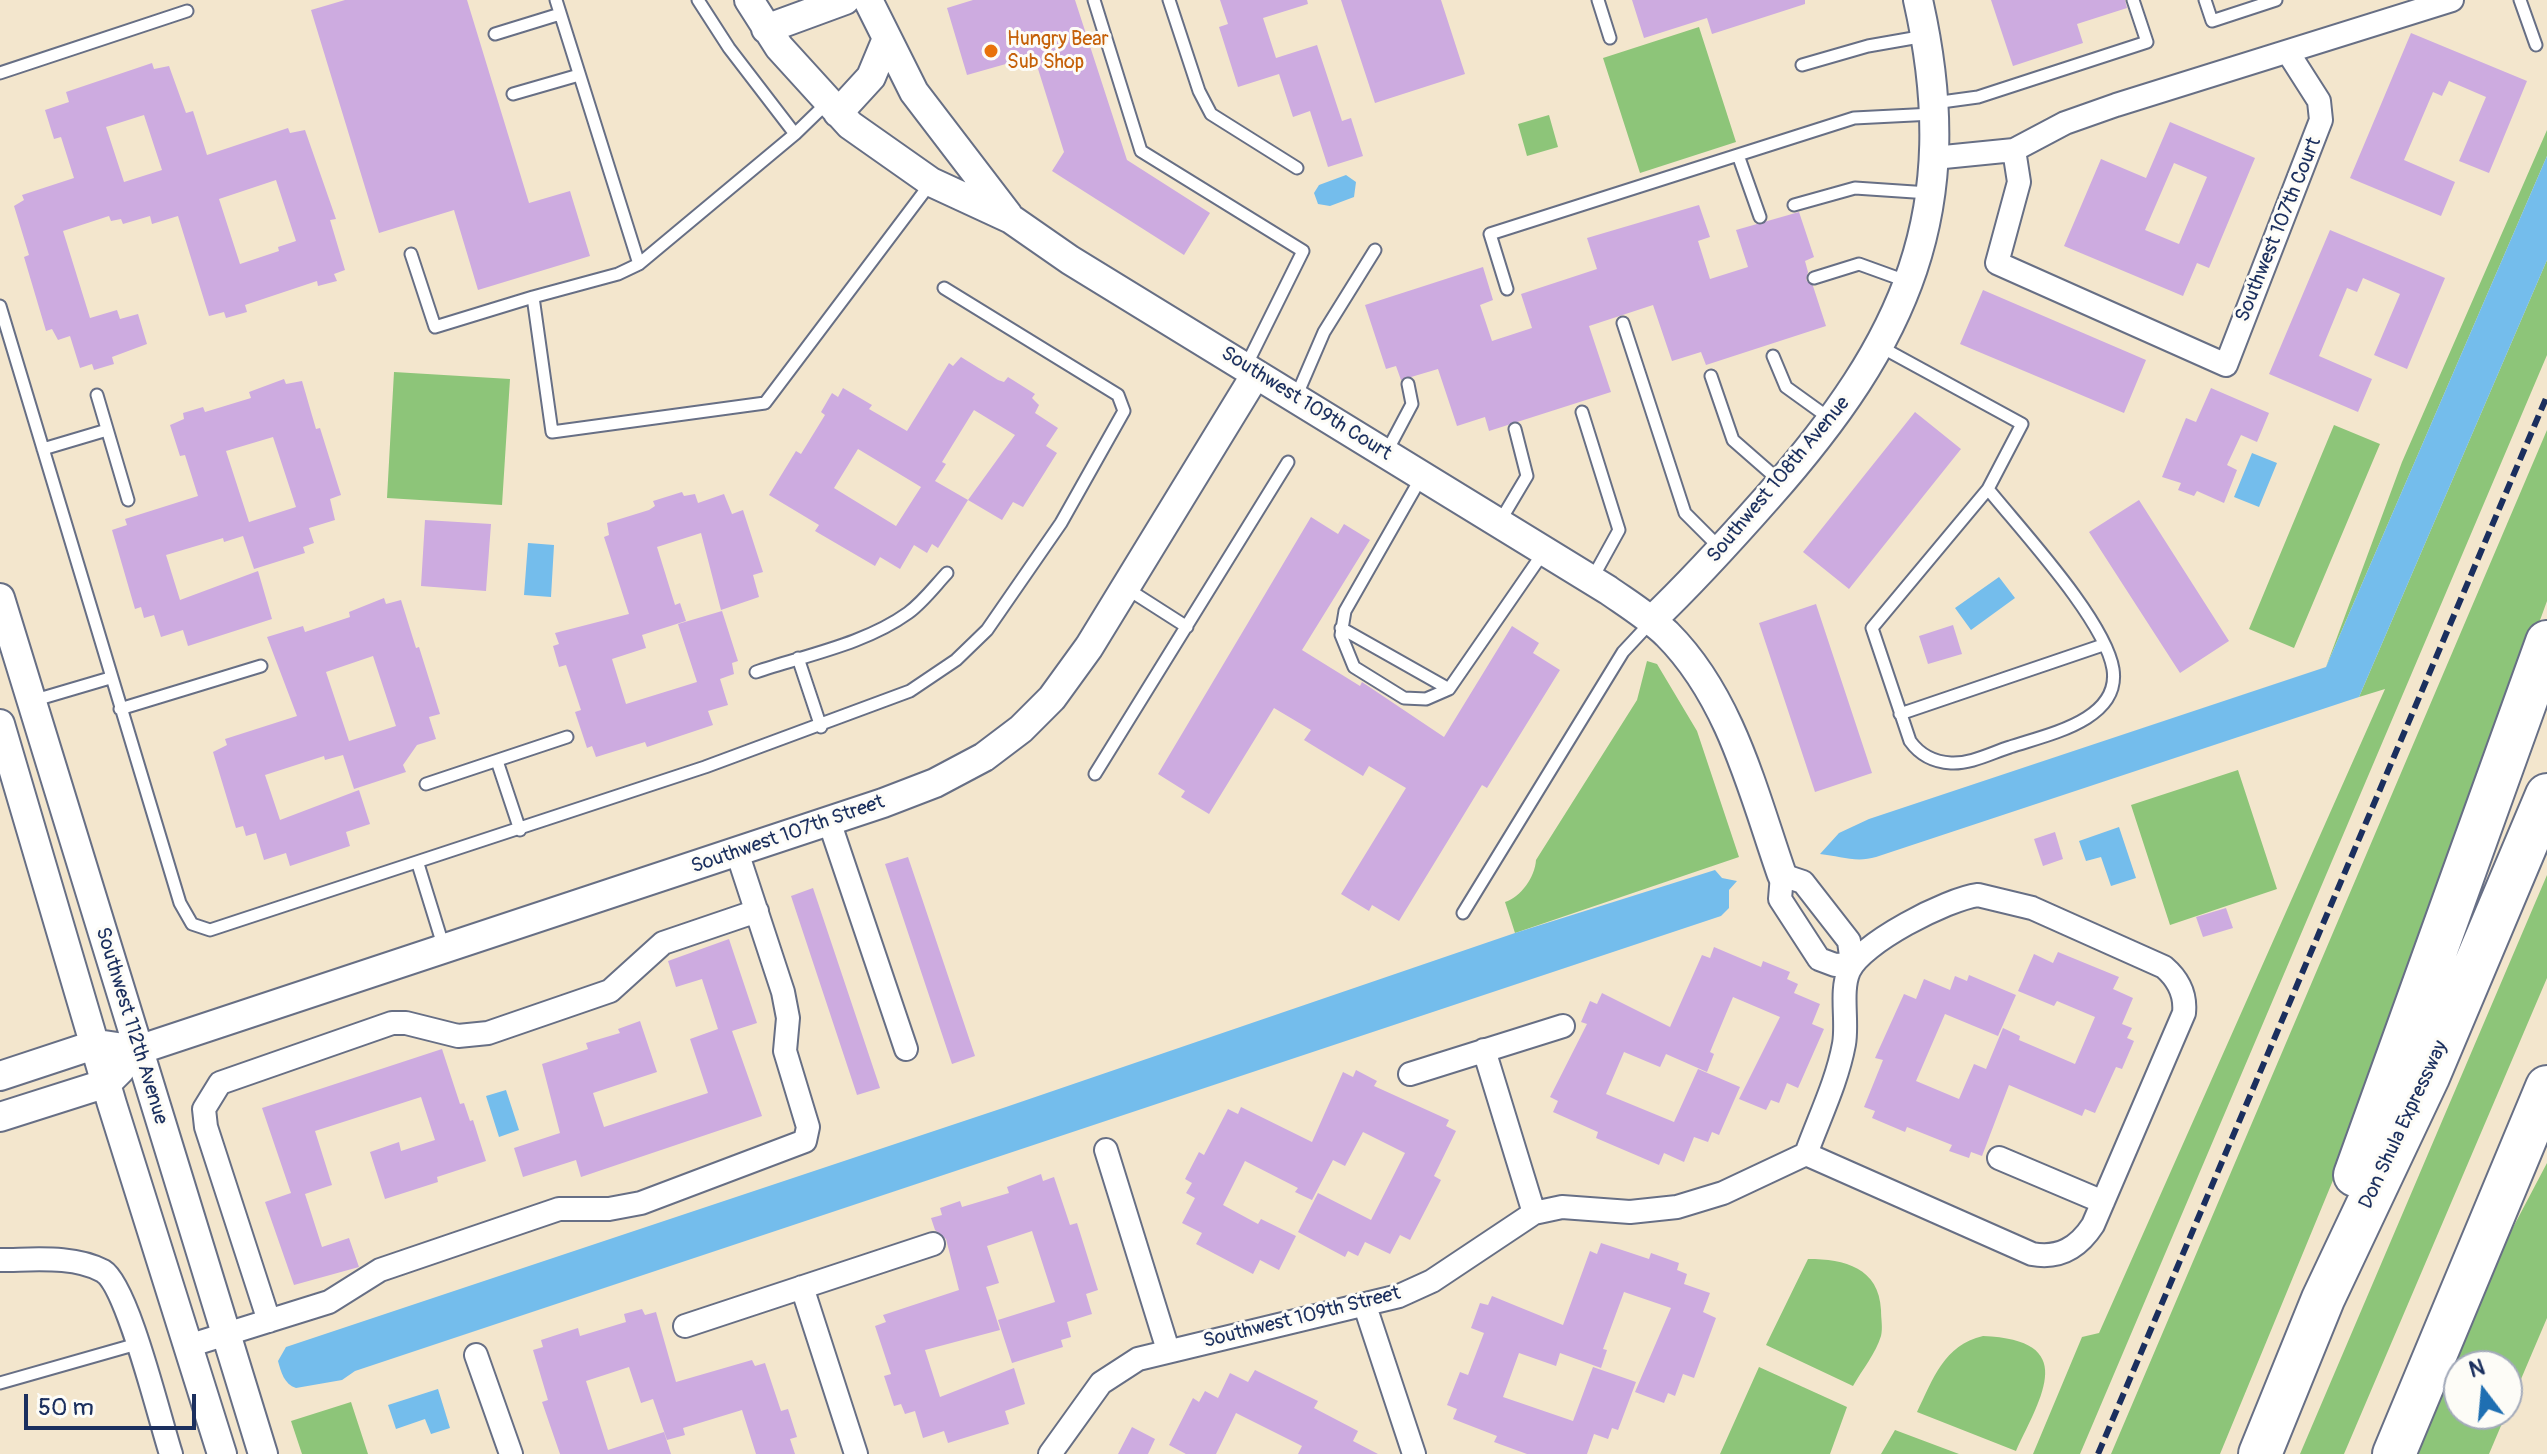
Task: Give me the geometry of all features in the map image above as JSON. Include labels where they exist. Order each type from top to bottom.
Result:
[{"type":"highway","points":[[2323,1299],[2356,1172],[2547,642]]},
{"type":"highway","name":"Don Shula Expressway","points":[[2260,1454],[2323,1299],[2428,1077],[2547,795]]},
{"type":"highway","points":[[2394,1454],[2547,1087]]},
{"type":"highway","points":[[2493,1220],[2547,1131]]},
{"type":"street","name":"Southwest 109th Court","points":[[749,0],[766,29],[833,107],[931,182],[1011,219],[1070,260],[1592,580],[1651,621],[1682,652],[1714,697],[1740,753],[1782,875],[1780,899],[1819,959],[1835,965],[1852,964]]},
{"type":"street","points":[[766,29],[845,0]]},
{"type":"street","points":[[868,0],[914,92],[1011,219]]},
{"type":"street","name":"Southwest 108th Avenue","points":[[1651,621],[1722,549],[1833,420],[1881,347],[1910,283],[1923,236],[1934,158],[1934,108],[1918,0]]},
{"type":"street","points":[[1934,158],[2014,150],[2065,123],[2116,105],[2289,54],[2452,0]]},
{"type":"street","points":[[833,107],[861,91],[878,64],[886,41]]},
{"type":"street","name":"Southwest 107th Court","points":[[2014,150],[2019,182],[1997,263],[2226,365],[2321,120],[2319,101],[2289,54]]},
{"type":"street","name":"Southwest 107th Street","points":[[0,1076],[97,1044],[138,1050],[829,821],[942,780],[984,757],[1013,736],[1060,688],[1126,588],[1251,371]]},
{"type":"street","name":"Southwest 112th Avenue","points":[[0,598],[263,1454]]},
{"type":"street","points":[[0,710],[31,701]]},
{"type":"street","name":"Southwest 112th Avenue","points":[[0,724],[222,1454]]},
{"type":"street","points":[[829,821],[906,1049]]},
{"type":"street","points":[[188,1346],[333,1300],[387,1267],[559,1209],[609,1209],[641,1203],[800,1145],[807,1136],[808,1127],[785,1051],[788,1011],[737,852]]},
{"type":"street","points":[[1782,875],[1803,882],[1849,941],[1852,964]]},
{"type":"street","points":[[1983,895],[2007,899],[2056,918],[2168,970],[2182,993],[2184,1013],[2103,1202],[2084,1239],[2068,1251],[2040,1255],[1806,1154],[1843,1048],[1847,1024],[1847,975],[1852,964],[1872,942],[1961,899],[1983,895]]},
{"type":"street","points":[[269,1321],[206,1127],[204,1109],[220,1083],[392,1023],[406,1023],[448,1035],[488,1033],[610,991],[663,943],[757,911]]},
{"type":"street","points":[[1410,1074],[1563,1026]]},
{"type":"street","name":"Southwest 107th Street","points":[[0,1117],[107,1083],[138,1050]]},
{"type":"street","points":[[1484,1050],[1534,1213]]},
{"type":"street","points":[[1106,1150],[1168,1350]]},
{"type":"street","name":"Southwest 109th Street","points":[[1050,1454],[1106,1378],[1122,1366],[1168,1350],[1365,1306],[1432,1281],[1534,1213],[1562,1207],[1630,1212],[1677,1207],[1723,1193],[1806,1154]]},
{"type":"street","points":[[1999,1158],[2103,1202]]},
{"type":"street","points":[[685,1326],[933,1244]]},
{"type":"street","points":[[0,1260],[65,1261],[103,1272],[121,1294],[171,1454]]},
{"type":"street","points":[[802,1287],[856,1454]]},
{"type":"street","points":[[1365,1306],[1414,1454]]},
{"type":"street","points":[[476,1355],[511,1454]]},
{"type":"lane","points":[[556,0],[639,264]]},
{"type":"lane","points":[[698,0],[729,48],[795,134]]},
{"type":"lane","points":[[1094,0],[1141,151],[1303,251],[1251,371]]},
{"type":"lane","points":[[1169,0],[1199,91],[1211,114],[1297,168]]},
{"type":"lane","points":[[1598,0],[1610,38]]},
{"type":"lane","points":[[1507,289],[1490,234],[1854,118],[1934,108],[1978,97],[2147,42],[2133,0]]},
{"type":"lane","points":[[2205,0],[2212,21],[2276,0]]},
{"type":"lane","points":[[2520,0],[2536,45]]},
{"type":"lane","points":[[0,73],[187,11]]},
{"type":"lane","points":[[495,34],[560,14]]},
{"type":"lane","points":[[1802,65],[1868,46],[1925,36]]},
{"type":"lane","points":[[513,94],[579,75]]},
{"type":"lane","points":[[411,254],[435,327],[618,274],[639,264],[795,134],[833,107]]},
{"type":"lane","points":[[1738,155],[1760,217]]},
{"type":"lane","points":[[533,297],[552,432],[754,406],[775,394],[931,182]]},
{"type":"lane","points":[[1794,205],[1855,188],[1929,193]]},
{"type":"lane","points":[[1295,398],[1324,332],[1375,250]]},
{"type":"lane","points":[[1814,278],[1859,264],[1910,283]]},
{"type":"lane","points":[[0,306],[5,341],[43,449],[180,903],[188,919],[197,927],[221,928],[821,727],[910,691],[972,646],[1061,523],[1124,417],[1124,405],[1118,395],[944,288]]},
{"type":"lane","points":[[1623,323],[1685,513],[1722,549]]},
{"type":"lane","points":[[1881,347],[2022,424],[1988,489],[1872,628],[1900,714],[1918,751],[1946,762],[1964,762],[2087,718],[2107,697],[2114,672],[2081,606],[1988,489]]},
{"type":"lane","points":[[1773,356],[1786,387],[1833,420]]},
{"type":"lane","points":[[1711,376],[1733,440],[1781,482]]},
{"type":"lane","points":[[1385,454],[1412,404],[1408,384]]},
{"type":"lane","points":[[97,395],[128,500]]},
{"type":"lane","points":[[1582,412],[1619,530],[1592,580]]},
{"type":"lane","points":[[1499,523],[1527,476],[1515,429]]},
{"type":"lane","points":[[43,449],[107,430]]},
{"type":"lane","points":[[1095,774],[1288,462]]},
{"type":"lane","points":[[1422,476],[1345,611],[1341,628],[1343,648],[1354,667],[1404,698],[1426,699],[1449,689],[1545,552]]},
{"type":"lane","points":[[756,672],[893,622],[923,600],[947,573]]},
{"type":"lane","points":[[1126,588],[1187,627]]},
{"type":"lane","points":[[1463,913],[1623,652],[1651,621]]},
{"type":"lane","points":[[1341,628],[1449,689]]},
{"type":"lane","points":[[1900,714],[2103,645]]},
{"type":"lane","points":[[798,658],[821,727]]},
{"type":"lane","points":[[120,709],[261,666]]},
{"type":"lane","points":[[31,701],[110,678]]},
{"type":"lane","points":[[426,784],[567,737]]},
{"type":"lane","points":[[497,761],[520,830]]},
{"type":"lane","points":[[418,864],[445,949]]},
{"type":"lane","points":[[0,1383],[137,1344]]},
{"type":"green space","points":[[1699,27],[1736,142],[1640,173],[1603,58]]},
{"type":"green space","points":[[1549,115],[1558,147],[1527,156],[1518,124]]},
{"type":"green space","points":[[2547,130],[2547,156],[2326,667],[2402,462]]},
{"type":"green space","points":[[2547,260],[2547,355],[2080,1454],[2033,1454],[2082,1337],[2099,1333],[2385,689],[2359,697]]},
{"type":"green space","points":[[394,372],[510,379],[502,505],[387,498]]},
{"type":"green space","points":[[2334,425],[2380,444],[2294,648],[2249,629]]},
{"type":"green space","points":[[2547,430],[2547,601],[2362,1110],[2220,1454],[2111,1454]]},
{"type":"green space","points":[[1647,661],[1657,664],[1697,731],[1739,857],[1515,933],[1505,902],[1526,886],[1536,860],[1637,700]]},
{"type":"green space","points":[[2238,770],[2277,889],[2170,925],[2131,805]]},
{"type":"green space","points":[[2547,875],[2547,978],[2344,1454],[2300,1454]]},
{"type":"green space","points":[[2547,1163],[2547,1318],[2523,1374],[2523,1350],[2458,1350],[2489,1273]]},
{"type":"green space","points":[[1808,1259],[1835,1261],[1858,1269],[1874,1284],[1879,1296],[1881,1336],[1853,1386],[1766,1345]]},
{"type":"green space","points":[[1983,1336],[2013,1340],[2032,1348],[2042,1359],[2045,1374],[2042,1391],[2016,1451],[1917,1412],[1949,1355],[1970,1340]]},
{"type":"green space","points":[[1759,1367],[1847,1407],[1830,1454],[1720,1454]]},
{"type":"green space","points":[[2443,1387],[2443,1430],[2499,1430],[2489,1454],[2416,1454]]},
{"type":"green space","points":[[351,1402],[368,1454],[302,1454],[291,1421]]},
{"type":"green space","points":[[1895,1430],[1959,1454],[1881,1454]]},
{"type":"water","points":[[2547,156],[2547,260],[2359,697],[1876,857],[1855,859],[1820,854],[1839,833],[1869,819],[2326,667]]},
{"type":"water","points":[[1346,175],[1356,182],[1354,197],[1330,206],[1318,204],[1314,193],[1319,185]]},
{"type":"water","points":[[2252,453],[2277,463],[2259,507],[2234,497]]},
{"type":"water","points":[[528,543],[554,545],[551,597],[524,595]]},
{"type":"water","points":[[1999,577],[2015,598],[1971,630],[1955,608]]},
{"type":"water","points":[[2119,827],[2136,878],[2111,886],[2101,857],[2086,861],[2079,841]]},
{"type":"water","points":[[1715,870],[1722,878],[1737,881],[1729,890],[1729,908],[1721,916],[355,1371],[342,1380],[296,1388],[286,1381],[280,1369],[278,1361],[286,1347],[1006,1107],[1515,933]]},
{"type":"water","points":[[506,1090],[519,1130],[499,1137],[486,1096]]},
{"type":"water","points":[[438,1389],[450,1428],[431,1434],[425,1419],[396,1429],[388,1405]]},
{"type":"building","points":[[345,0],[467,0],[529,203],[570,191],[590,256],[478,290],[454,210],[379,233],[311,10]]},
{"type":"building","points":[[973,0],[1075,0],[1127,160],[1210,213],[1184,255],[1052,171],[1064,152],[1034,56],[967,75],[947,8]]},
{"type":"building","points":[[1220,0],[1307,0],[1308,4],[1263,18],[1276,58],[1317,45],[1342,121],[1351,118],[1363,156],[1328,167],[1310,111],[1293,117],[1279,74],[1238,87],[1219,27],[1228,24]]},
{"type":"building","points":[[1341,0],[1441,0],[1465,74],[1375,103]]},
{"type":"building","points":[[1632,0],[1805,0],[1805,4],[1712,34],[1707,18],[1644,38]]},
{"type":"building","points":[[1991,0],[2125,0],[2127,8],[2077,24],[2083,43],[2013,66]]},
{"type":"building","points":[[2411,33],[2527,81],[2489,173],[2459,161],[2486,97],[2449,81],[2442,96],[2433,92],[2404,160],[2455,182],[2441,216],[2350,178]]},
{"type":"building","points":[[152,63],[154,69],[169,66],[186,113],[193,111],[207,155],[288,128],[290,133],[305,130],[336,219],[330,220],[345,270],[334,274],[337,281],[318,286],[317,281],[245,305],[247,312],[226,318],[224,312],[209,316],[178,216],[152,224],[150,216],[123,224],[121,219],[111,221],[109,216],[63,231],[90,318],[117,310],[120,319],[138,314],[147,344],[112,357],[114,364],[94,370],[92,364],[80,368],[70,336],[58,340],[52,329],[46,331],[24,257],[29,255],[14,206],[24,200],[22,195],[74,178],[61,137],[54,139],[45,110],[69,102],[66,92]],"holes":[[[144,115],[162,170],[124,182],[106,127]],[[276,180],[296,241],[278,247],[279,251],[240,264],[219,199]]]},
{"type":"building","points":[[2170,122],[2255,158],[2209,268],[2197,263],[2183,296],[2064,246],[2101,159],[2146,178]],"holes":[[[2174,163],[2207,177],[2179,244],[2145,230]]]},
{"type":"building","points":[[1699,205],[1710,237],[1698,241],[1710,279],[1748,267],[1736,230],[1799,212],[1814,257],[1805,261],[1808,272],[1806,280],[1813,286],[1826,326],[1706,365],[1701,352],[1672,361],[1653,305],[1589,326],[1611,392],[1489,431],[1485,417],[1457,426],[1438,369],[1401,380],[1396,366],[1386,369],[1365,305],[1483,267],[1493,300],[1480,305],[1492,341],[1532,328],[1521,294],[1597,269],[1587,238]]},
{"type":"building","points":[[2330,230],[2445,278],[2407,369],[2374,355],[2400,294],[2363,278],[2357,292],[2347,288],[2319,356],[2372,379],[2358,412],[2269,374]]},
{"type":"building","points":[[1983,290],[2146,360],[2124,413],[1960,344]]},
{"type":"building","points":[[961,357],[998,380],[1004,382],[1008,377],[1035,394],[1032,398],[1039,405],[1035,413],[1058,428],[1046,446],[1057,453],[1023,507],[1013,502],[1002,520],[968,500],[938,548],[932,544],[927,553],[914,545],[900,569],[880,557],[875,566],[815,531],[819,525],[769,495],[796,451],[801,454],[825,415],[821,412],[832,393],[838,397],[843,388],[872,405],[869,409],[907,431],[949,363],[953,366]],"holes":[[[974,410],[1015,435],[968,500],[935,481],[946,464],[942,462]],[[858,449],[921,487],[896,526],[834,488]]]},
{"type":"building","points":[[284,379],[286,384],[302,381],[341,495],[330,499],[335,520],[309,528],[314,543],[303,547],[305,553],[254,569],[243,536],[224,542],[223,538],[166,555],[180,600],[258,571],[272,619],[188,646],[183,630],[161,637],[154,615],[144,618],[141,607],[135,609],[112,530],[127,525],[125,519],[198,496],[185,455],[180,456],[170,425],[184,419],[183,413],[203,407],[205,412],[251,398],[249,392]],"holes":[[[273,437],[296,507],[249,522],[226,451]]]},
{"type":"building","points":[[2211,388],[2269,413],[2257,442],[2241,435],[2227,465],[2237,470],[2224,503],[2197,491],[2194,496],[2178,490],[2181,483],[2162,477],[2186,418],[2196,422]]},
{"type":"building","points":[[1915,412],[1961,449],[1849,589],[1803,552]]},
{"type":"building","points":[[682,492],[684,496],[695,494],[698,503],[724,494],[732,514],[743,510],[763,572],[753,575],[759,597],[721,610],[701,533],[657,547],[675,605],[680,603],[686,621],[642,635],[646,648],[612,659],[626,704],[697,682],[678,624],[722,611],[738,661],[732,663],[734,674],[720,679],[728,705],[708,711],[713,725],[647,747],[645,742],[596,757],[592,746],[587,748],[575,712],[581,710],[566,665],[559,667],[553,646],[559,644],[555,633],[629,614],[604,537],[609,535],[607,523],[649,510],[655,506],[653,501]]},
{"type":"building","points":[[2139,500],[2229,641],[2180,673],[2089,532]]},
{"type":"building","points":[[1311,517],[1338,534],[1344,524],[1370,540],[1302,650],[1360,686],[1362,682],[1444,737],[1512,626],[1539,643],[1533,653],[1560,670],[1487,788],[1482,785],[1399,921],[1372,905],[1369,911],[1341,894],[1406,788],[1369,766],[1363,776],[1304,740],[1311,730],[1274,708],[1209,814],[1181,797],[1185,791],[1158,774]]},
{"type":"building","points":[[425,520],[491,524],[486,591],[421,586]]},
{"type":"building","points":[[384,598],[386,604],[401,600],[440,714],[429,717],[436,739],[417,745],[403,765],[406,772],[354,789],[343,755],[325,760],[324,756],[265,775],[280,820],[359,790],[370,824],[346,832],[350,846],[290,866],[286,853],[264,860],[256,833],[246,836],[243,826],[236,828],[213,752],[227,745],[225,739],[297,716],[267,637],[303,626],[305,632],[350,617],[349,612]],"holes":[[[373,656],[396,726],[349,741],[326,672]]]},
{"type":"building","points":[[1816,604],[1872,773],[1815,792],[1759,623]]},
{"type":"building","points":[[1953,625],[1962,654],[1928,664],[1919,636]]},
{"type":"building","points":[[2055,832],[2063,859],[2043,866],[2034,839]]},
{"type":"building","points":[[908,857],[975,1056],[952,1064],[885,864]]},
{"type":"building","points":[[813,888],[880,1088],[857,1095],[791,896]]},
{"type":"building","points":[[2226,908],[2233,928],[2203,937],[2196,917]]},
{"type":"building","points":[[729,939],[757,1023],[732,1031],[762,1116],[581,1177],[576,1160],[523,1177],[514,1148],[560,1133],[542,1064],[588,1049],[586,1043],[620,1033],[618,1029],[640,1021],[657,1072],[593,1093],[604,1127],[708,1093],[690,1039],[718,1029],[702,979],[676,987],[668,961]]},
{"type":"building","points":[[1714,947],[1761,967],[1763,961],[1790,972],[1787,979],[1798,984],[1794,993],[1820,1004],[1812,1024],[1824,1029],[1798,1088],[1787,1083],[1779,1103],[1771,1100],[1766,1110],[1739,1099],[1780,1017],[1733,997],[1710,1052],[1714,1054],[1707,1072],[1666,1054],[1660,1067],[1624,1052],[1606,1094],[1674,1122],[1698,1069],[1740,1087],[1719,1135],[1712,1132],[1708,1142],[1694,1137],[1684,1162],[1664,1153],[1659,1165],[1596,1138],[1598,1132],[1553,1112],[1558,1101],[1550,1097],[1587,1024],[1581,1022],[1590,1001],[1597,1004],[1602,993],[1670,1027],[1702,955],[1710,958]]},
{"type":"building","points":[[2058,952],[2119,977],[2113,989],[2133,998],[2122,1024],[2132,1028],[2127,1038],[2134,1041],[2122,1069],[2116,1067],[2095,1113],[2085,1109],[2082,1116],[2009,1085],[1982,1156],[1971,1152],[1969,1158],[1949,1151],[1952,1145],[1907,1127],[1905,1132],[1872,1118],[1875,1111],[1864,1107],[1883,1060],[1875,1058],[1904,994],[1916,999],[1924,979],[1950,990],[1955,976],[1967,981],[1969,975],[2016,995],[1998,1036],[1945,1014],[1916,1081],[1959,1099],[1974,1064],[1986,1069],[2003,1028],[2020,1036],[2019,1040],[2075,1064],[2095,1017],[2057,1001],[2054,1006],[2018,991],[2034,954],[2053,963]]},
{"type":"building","points":[[442,1049],[460,1104],[464,1103],[470,1121],[473,1120],[486,1161],[437,1177],[438,1182],[385,1199],[370,1152],[399,1142],[401,1151],[435,1140],[421,1097],[315,1131],[332,1185],[305,1194],[322,1247],[349,1238],[359,1267],[294,1285],[265,1202],[291,1193],[262,1108]]},
{"type":"building","points":[[1356,1070],[1377,1081],[1374,1086],[1449,1120],[1446,1126],[1456,1131],[1434,1176],[1441,1180],[1410,1240],[1400,1235],[1390,1254],[1365,1242],[1358,1256],[1348,1251],[1345,1257],[1298,1232],[1318,1193],[1371,1220],[1405,1153],[1363,1132],[1345,1166],[1333,1160],[1312,1200],[1295,1192],[1298,1188],[1245,1161],[1223,1205],[1258,1224],[1261,1219],[1296,1236],[1279,1270],[1260,1260],[1253,1274],[1196,1244],[1202,1233],[1182,1223],[1195,1198],[1186,1193],[1192,1183],[1185,1179],[1199,1152],[1204,1155],[1228,1109],[1238,1114],[1241,1107],[1312,1142],[1343,1072],[1353,1077]]},
{"type":"building","points":[[1041,1174],[1043,1181],[1054,1177],[1070,1225],[1077,1223],[1098,1290],[1086,1294],[1092,1314],[1067,1322],[1071,1337],[1061,1340],[1063,1347],[1012,1363],[998,1320],[1055,1302],[1032,1231],[987,1246],[999,1283],[986,1287],[1000,1330],[925,1350],[940,1397],[1014,1368],[1025,1404],[1005,1411],[1009,1424],[948,1443],[944,1431],[923,1438],[915,1411],[905,1414],[901,1404],[894,1406],[884,1376],[891,1374],[875,1326],[886,1322],[883,1315],[959,1290],[946,1239],[935,1230],[931,1218],[942,1215],[940,1208],[960,1201],[962,1207],[1009,1193],[1007,1187]]},
{"type":"building","points":[[1601,1243],[1649,1259],[1651,1253],[1679,1263],[1677,1270],[1687,1274],[1684,1284],[1710,1293],[1703,1312],[1716,1318],[1694,1378],[1683,1374],[1675,1396],[1668,1393],[1664,1403],[1635,1392],[1671,1308],[1624,1292],[1603,1349],[1607,1350],[1601,1368],[1560,1353],[1556,1366],[1519,1353],[1503,1397],[1573,1421],[1593,1367],[1636,1382],[1618,1430],[1612,1428],[1608,1439],[1594,1434],[1587,1454],[1527,1454],[1494,1442],[1497,1436],[1453,1419],[1457,1409],[1447,1405],[1460,1372],[1468,1375],[1484,1333],[1471,1328],[1480,1303],[1488,1305],[1492,1296],[1563,1325],[1590,1251],[1597,1254]]},
{"type":"building","points":[[642,1309],[645,1315],[656,1312],[676,1382],[752,1360],[755,1366],[765,1363],[781,1411],[788,1409],[797,1437],[790,1439],[795,1454],[756,1454],[742,1410],[683,1428],[685,1435],[667,1440],[653,1399],[641,1403],[629,1367],[586,1381],[608,1450],[664,1432],[671,1454],[560,1454],[542,1402],[548,1400],[533,1350],[543,1347],[541,1340],[578,1328],[580,1336],[626,1322],[624,1314]]},
{"type":"building","points":[[1255,1370],[1318,1401],[1314,1408],[1358,1431],[1353,1441],[1378,1454],[1298,1454],[1302,1446],[1236,1413],[1216,1454],[1186,1454],[1169,1445],[1193,1398],[1199,1402],[1205,1391],[1218,1398],[1230,1373],[1248,1382]]},
{"type":"building","points":[[1132,1427],[1155,1439],[1148,1454],[1118,1454]]},
{"type":"railway","points":[[2098,1454],[2547,396]]},
{"type":"place","name":"Hungry Bear Sub Shop","points":[[991,51]]}]
